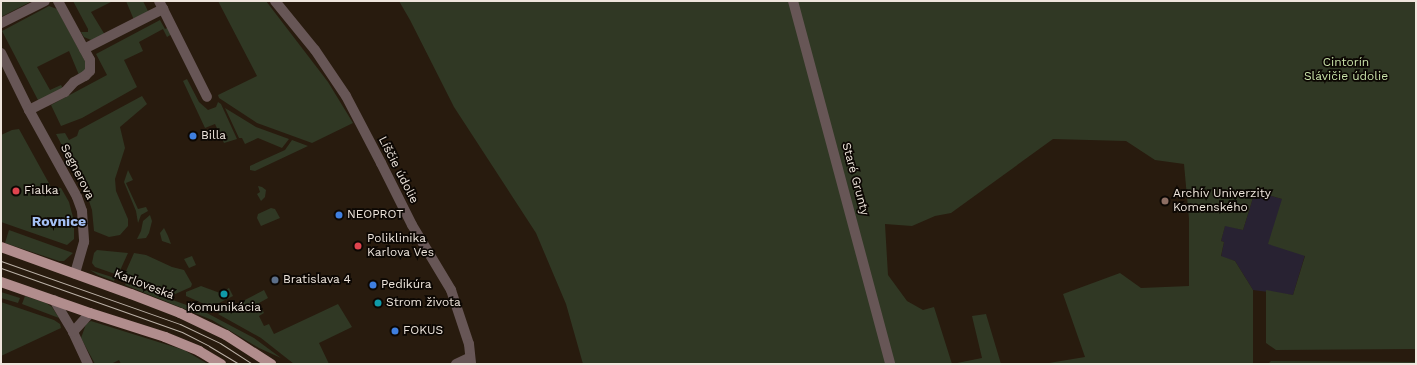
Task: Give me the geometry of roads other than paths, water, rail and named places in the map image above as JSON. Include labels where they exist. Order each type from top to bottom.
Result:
[{"type":"main road","name":"Karloveská","points":[[1,247],[152,302],[206,324],[240,343],[271,364]]},
{"type":"main road","points":[[1,282],[182,343],[222,364]]},
{"type":"street","points":[[1,23],[45,1]]},
{"type":"street","points":[[29,110],[65,92],[74,82],[85,76],[90,71],[91,64],[58,1]]},
{"type":"street","name":"Líščie údolie","points":[[275,1],[315,50],[346,96],[382,163],[412,225],[450,290],[468,344],[470,361]]},
{"type":"street","name":"Staré Grunty","points":[[793,1],[890,364]]},
{"type":"street","points":[[84,49],[161,5],[208,97]]},
{"type":"street","name":"Segnerova","points":[[1,53],[29,110],[77,198],[82,212],[84,242],[75,274]]},
{"type":"street","points":[[54,300],[73,332],[88,364]]},
{"type":"street","points":[[73,332],[90,313]]},
{"type":"street","points":[[456,364],[470,361]]},
{"type":"tram line","points":[[1,261],[180,324],[220,343],[252,364]]},
{"type":"tram line","points":[[1,268],[182,332],[239,364]]},
{"type":"place","name":"Billa","points":[[193,136]]},
{"type":"place","name":"Fialka","points":[[16,191]]},
{"type":"place","name":"Archív Univerzity Komenského","points":[[1165,201]]},
{"type":"place","name":"NEOPROT","points":[[339,215]]},
{"type":"place","name":"Poliklinika Karlova Ves","points":[[358,246]]},
{"type":"place","name":"Bratislava 4","points":[[275,280]]},
{"type":"place","name":"Pedikúra","points":[[373,285]]},
{"type":"place","name":"Komunikácia","points":[[224,294]]},
{"type":"place","name":"Strom života","points":[[378,303]]},
{"type":"place","name":"FOKUS","points":[[395,331]]},
{"type":"district","name":"Rovnice","points":[[59,221]]},
{"type":"park label","name":"Cintorín Slávičie údolie","points":[[1346,70]]}]
